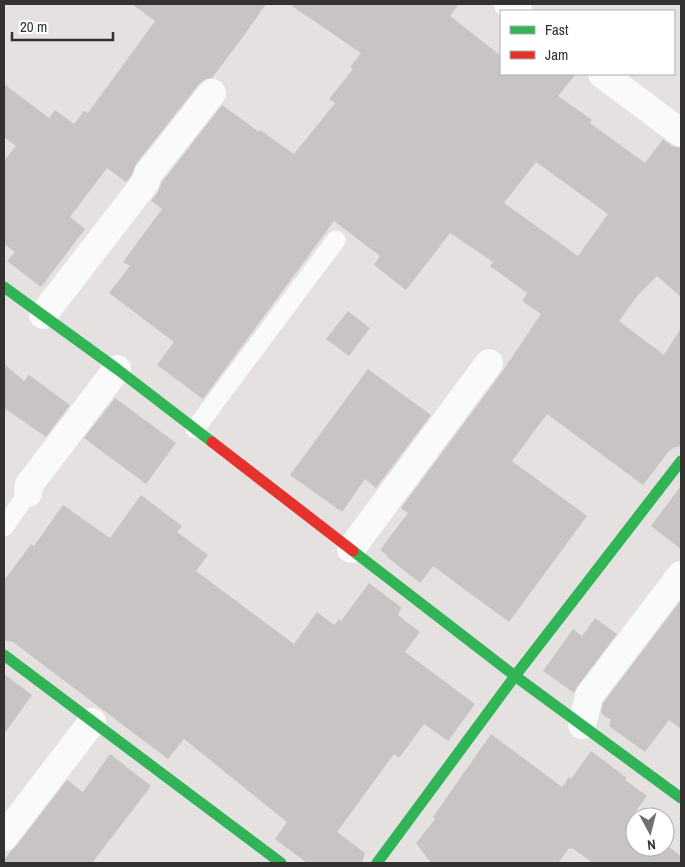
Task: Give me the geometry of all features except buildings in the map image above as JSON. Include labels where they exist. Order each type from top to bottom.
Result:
[{"type":"street","points":[[603,75],[681,132]]},
{"type":"street","points":[[43,315],[145,183],[148,174],[212,93]]},
{"type":"street","points":[[4,287],[117,369],[516,676],[681,798]]},
{"type":"street","points":[[351,549],[489,363]]},
{"type":"street","points":[[28,493],[29,485],[117,369]]},
{"type":"street","points":[[377,863],[516,676],[681,461]]},
{"type":"street","points":[[582,725],[589,696],[681,575]]},
{"type":"street","points":[[4,655],[281,863]]},
{"type":"street","points":[[4,837],[92,722]]},
{"type":"lane","points":[[195,429],[336,240]]},
{"type":"lane","points":[[4,527],[28,493]]},
{"type":"traffic: fast","points":[[4,287],[117,369],[212,442]]},
{"type":"traffic: fast","points":[[377,863],[515,676],[681,461]]},
{"type":"traffic: fast","points":[[353,551],[515,676],[681,798]]},
{"type":"traffic: fast","points":[[4,655],[281,863]]},
{"type":"traffic: jam","points":[[212,442],[353,551]]}]
